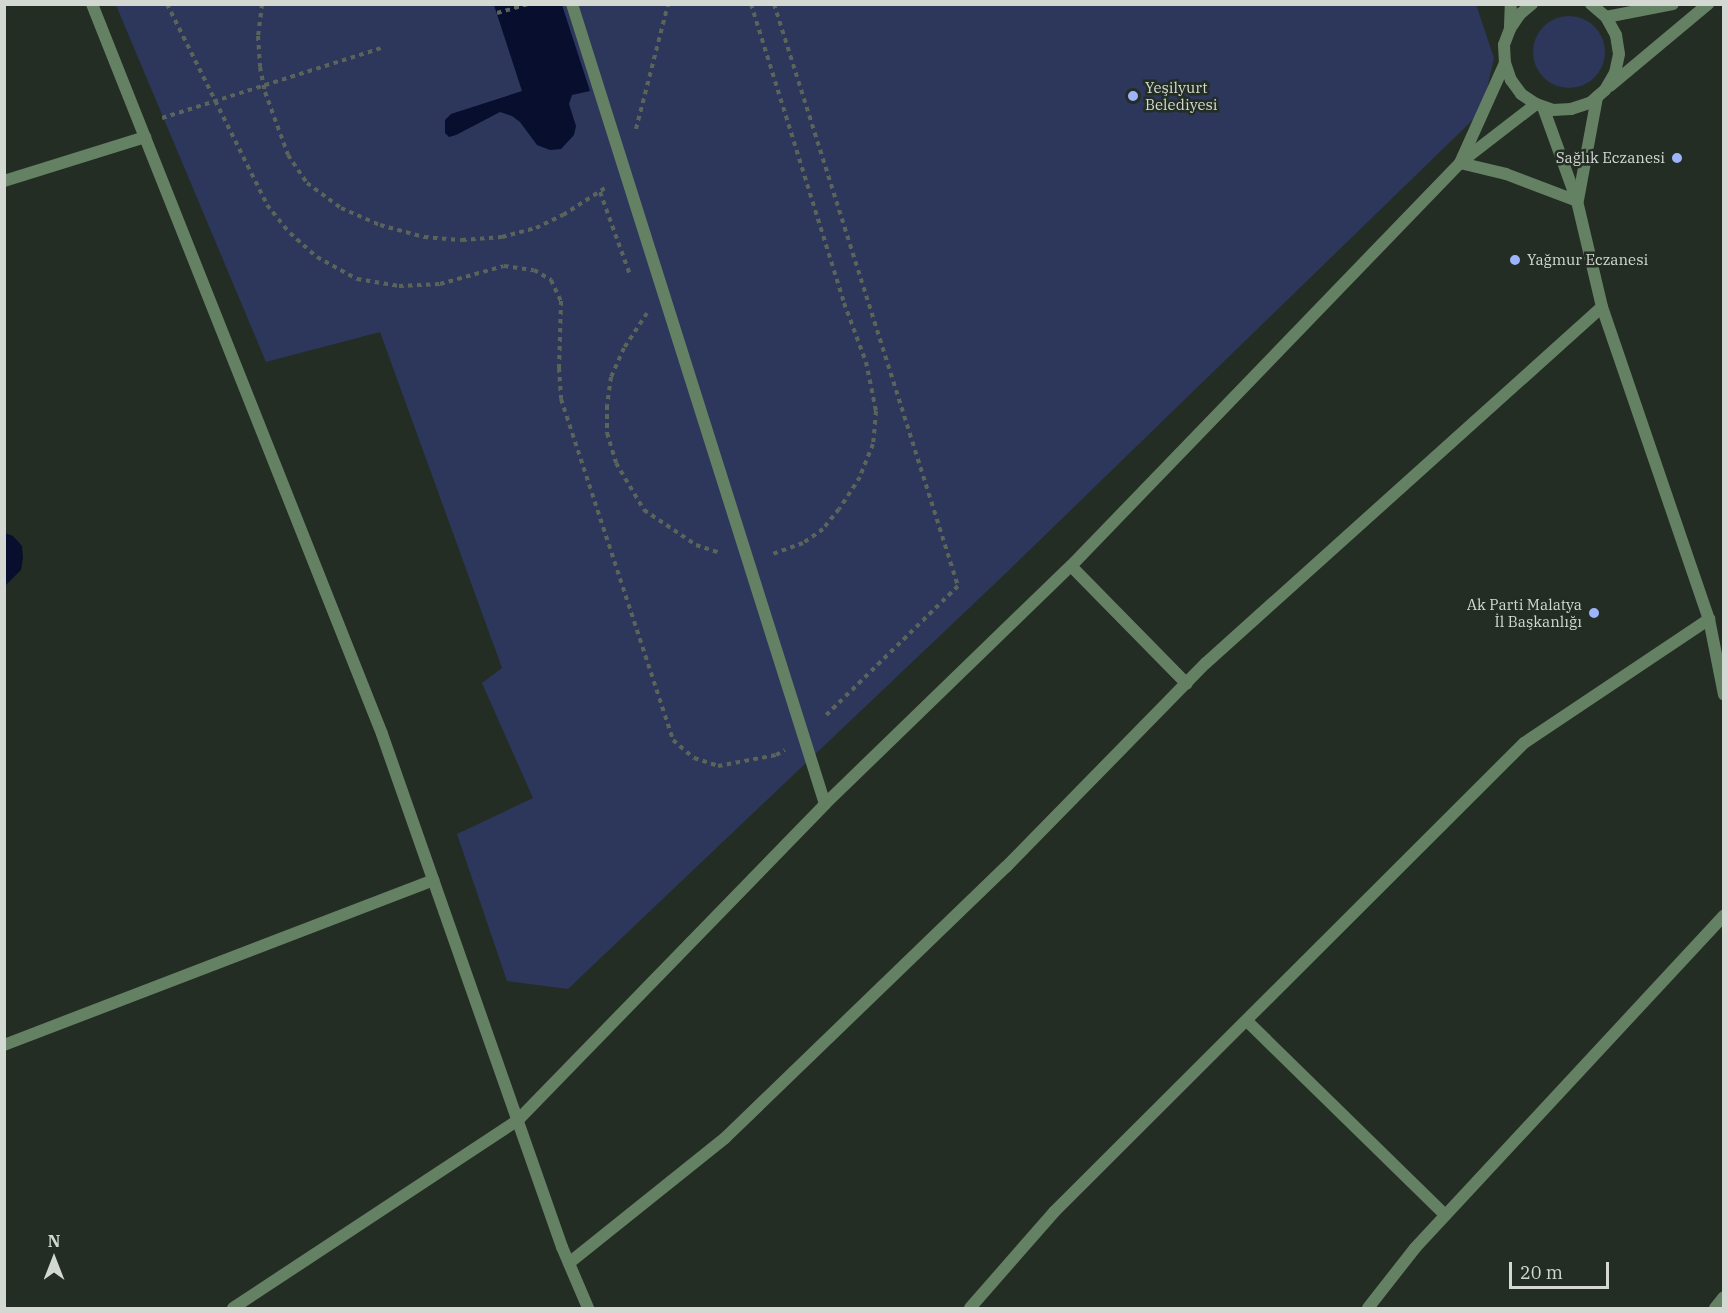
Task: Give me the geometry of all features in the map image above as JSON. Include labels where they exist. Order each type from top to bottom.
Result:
[{"type":"street","points":[[92,4],[382,734],[569,1263],[588,1308]]},
{"type":"street","points":[[572,4],[825,804]]},
{"type":"street","points":[[1510,29],[1511,4]]},
{"type":"street","points":[[1532,4],[1520,14],[1510,29],[1504,45],[1505,63],[1516,87],[1540,105],[1553,110],[1571,109],[1590,103],[1708,4]]},
{"type":"street","points":[[1577,201],[1601,94],[1615,74],[1619,54],[1616,35],[1606,17],[1591,4]]},
{"type":"street","points":[[1606,17],[1673,4]]},
{"type":"street","points":[[1460,163],[1505,63]]},
{"type":"street","points":[[233,1308],[518,1120],[825,804],[1071,566],[1460,163],[1540,105]]},
{"type":"street","points":[[1540,105],[1577,201],[1602,307],[1709,619],[1724,695]]},
{"type":"street","points":[[4,181],[145,137]]},
{"type":"street","points":[[1460,163],[1506,174],[1577,201]]},
{"type":"street","points":[[569,1263],[725,1138],[1006,867],[1187,684],[1602,307]]},
{"type":"street","points":[[1071,566],[1187,684]]},
{"type":"street","points":[[970,1308],[1054,1212],[1524,743],[1709,619]]},
{"type":"street","points":[[4,1045],[434,880]]},
{"type":"street","points":[[1368,1308],[1415,1248],[1724,916]]},
{"type":"street","points":[[1247,1021],[1445,1215]]},
{"type":"street","points":[[1715,1308],[1724,1297]]},
{"type":"path","points":[[167,4],[267,205],[290,233],[317,257],[357,279],[399,286],[440,284],[504,266],[534,270],[551,280],[561,300],[559,368],[561,399],[673,740],[694,758],[718,766],[776,755],[803,736],[958,586],[774,4]]},
{"type":"path","points":[[262,4],[258,36],[264,85],[288,155],[307,183],[341,208],[380,225],[424,237],[462,240],[502,237],[536,228],[600,192],[625,173],[668,4]]},
{"type":"path","points":[[497,13],[528,4]]},
{"type":"path","points":[[662,290],[624,348],[611,377],[607,405],[607,433],[616,463],[644,510],[696,545],[734,556],[746,556],[770,555],[803,543],[823,529],[860,477],[873,444],[876,411],[866,362],[844,303],[751,4]]},
{"type":"path","points":[[140,125],[381,48]]},
{"type":"path","points":[[600,192],[632,279]]},
{"type":"path","points":[[642,306],[645,315]]},
{"type":"shaded area","points":[[1476,4],[1494,58],[1482,111],[1006,573],[568,989],[507,981],[457,834],[533,798],[482,683],[502,668],[380,332],[266,362],[116,5]]},
{"type":"shaded area","points":[[494,5],[562,5],[590,91],[572,95],[569,104],[576,126],[574,135],[561,149],[550,150],[537,145],[520,122],[500,112],[456,135],[449,137],[445,133],[445,120],[451,114],[522,91]]},
{"type":"shaded area","points":[[1569,16],[1589,22],[1599,32],[1605,52],[1599,72],[1589,82],[1569,88],[1549,82],[1539,72],[1533,52],[1539,32],[1549,22]]},
{"type":"shaded area","points":[[5,533],[13,536],[22,546],[23,558],[21,570],[5,586]]},
{"type":"place","name":"Yeşilyurt Belediyesi","points":[[1133,96]]},
{"type":"place","name":"Sağlık Eczanesi","points":[[1677,158]]},
{"type":"place","name":"Yağmur Eczanesi","points":[[1515,260]]},
{"type":"place","name":"Ak Parti Malatya İl Başkanlığı","points":[[1594,613]]}]
